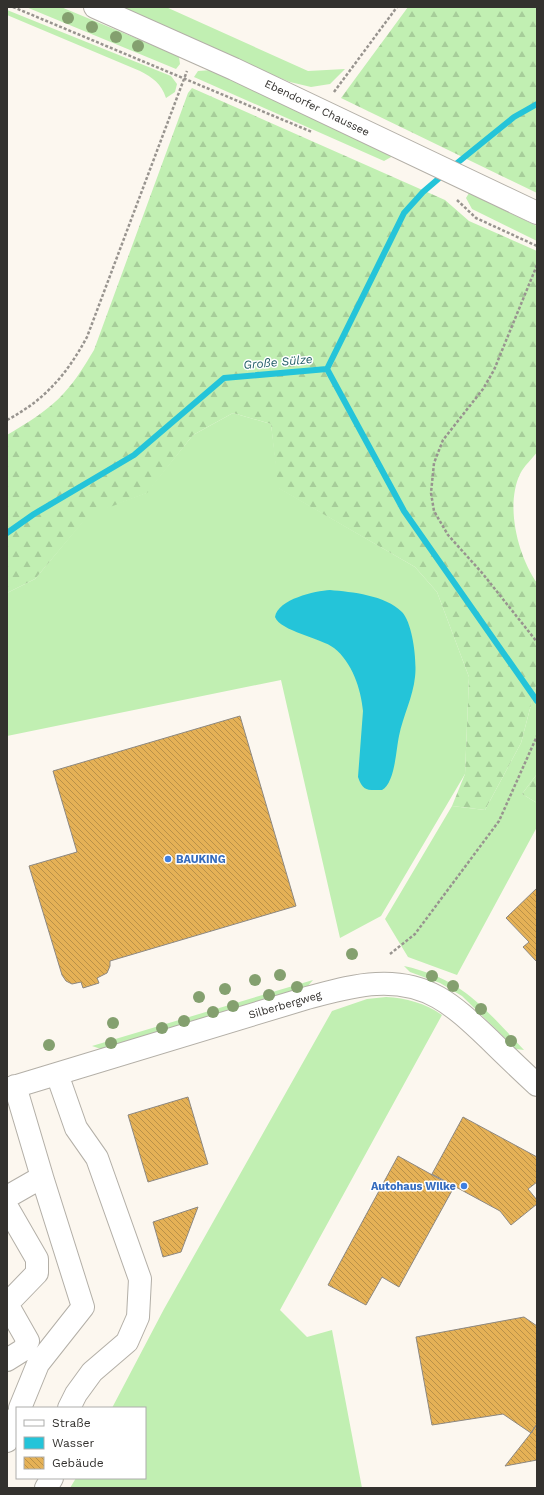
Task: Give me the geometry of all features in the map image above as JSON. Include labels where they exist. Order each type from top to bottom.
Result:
[{"type":"street","name":"Ebendorfer Chaussee","points":[[95,7],[196,51],[537,213]]},
{"type":"street","name":"Silberbergweg","points":[[11,1088],[308,998],[348,988],[384,984],[422,989],[449,1003],[537,1085]]},
{"type":"street","points":[[57,1074],[76,1128],[98,1158],[140,1279],[138,1317],[126,1342],[92,1372],[76,1394],[70,1407]]},
{"type":"street","points":[[11,1088],[42,1177],[83,1307],[38,1364],[20,1407]]},
{"type":"street","points":[[7,1197],[42,1177]]},
{"type":"street","points":[[7,1207],[37,1259],[37,1273],[7,1304],[28,1341],[15,1355]]},
{"type":"street","points":[[7,1441],[16,1418]]},
{"type":"street","points":[[46,1488],[51,1479]]},
{"type":"path","points":[[13,7],[315,134]]},
{"type":"path","points":[[323,111],[334,91],[397,7]]},
{"type":"path","points":[[7,420],[48,392],[70,366],[87,337],[184,78],[196,51]]},
{"type":"path","points":[[454,197],[476,218],[537,246]]},
{"type":"path","points":[[537,265],[494,370],[483,389],[443,440],[434,463],[431,484],[434,511],[448,535],[537,642]]},
{"type":"path","points":[[390,954],[415,934],[499,820],[537,736]]},
{"type":"green space","points":[[26,7],[61,7],[174,54],[179,57],[180,64],[176,69]]},
{"type":"green space","points":[[104,7],[166,7],[308,71],[345,69],[330,84],[311,87],[290,82]]},
{"type":"green space","points":[[408,7],[537,7],[537,193],[341,98]]},
{"type":"green space","points":[[7,10],[171,76],[177,84],[175,92],[166,98],[162,88],[153,79],[140,71],[7,15]]},
{"type":"green space","points":[[212,70],[393,156],[384,161],[194,77],[198,71]]},
{"type":"green space","points":[[192,88],[445,200],[469,221],[537,251],[537,452],[520,474],[516,487],[514,515],[519,545],[530,572],[537,583],[537,682],[521,743],[485,810],[452,806],[465,774],[469,677],[437,592],[415,567],[278,488],[271,424],[233,413],[193,435],[147,493],[89,515],[35,579],[7,593],[7,435],[52,405],[76,378],[94,350],[188,93]]},
{"type":"green space","points":[[469,193],[537,226],[537,241],[472,209],[466,198]]},
{"type":"green space","points":[[233,413],[271,424],[279,488],[415,567],[437,592],[469,677],[465,774],[381,916],[340,938],[281,680],[7,736],[7,593],[35,579],[89,514],[146,493],[193,435]]},
{"type":"green space","points":[[537,682],[537,774],[522,794],[537,803],[537,827],[457,975],[408,957],[385,919],[452,806],[485,810],[521,743]]},
{"type":"green space","points":[[537,774],[537,803],[522,794]]},
{"type":"green space","points":[[404,966],[442,979],[457,987],[484,1008],[524,1050],[516,1049],[462,996],[440,983],[410,972]]},
{"type":"green space","points":[[313,980],[307,987],[101,1049],[92,1046]]},
{"type":"green space","points":[[386,997],[401,999],[429,1007],[442,1015],[280,1310],[307,1337],[332,1330],[362,1488],[70,1488],[75,1479],[146,1479],[146,1407],[113,1407],[164,1309],[332,1011],[367,999]]},
{"type":"water","points":[[330,590],[368,595],[378,598],[395,606],[402,612],[409,625],[415,662],[414,684],[399,736],[390,781],[382,790],[364,788],[358,777],[363,711],[358,685],[351,668],[334,648],[328,644],[284,626],[278,622],[275,617],[283,605],[298,597]]},
{"type":"building","name":"BAUKING","points":[[240,716],[296,906],[110,961],[110,966],[107,973],[97,978],[99,983],[83,988],[81,982],[72,984],[66,981],[62,975],[29,866],[77,852],[53,771]]},
{"type":"building","points":[[537,888],[536,961],[523,947],[529,942],[506,918]]},
{"type":"building","points":[[188,1097],[208,1164],[148,1182],[128,1115]]},
{"type":"building","points":[[463,1117],[537,1157],[537,1182],[528,1189],[537,1200],[537,1204],[511,1225],[500,1211],[432,1174]]},
{"type":"building","points":[[398,1156],[454,1187],[399,1287],[382,1277],[366,1305],[328,1285]]},
{"type":"building","points":[[198,1207],[181,1252],[163,1257],[153,1222]]},
{"type":"building","points":[[524,1317],[537,1326],[537,1424],[531,1433],[503,1414],[432,1425],[416,1337]]},
{"type":"building","points":[[537,1424],[537,1460],[505,1466],[531,1433]]},
{"type":"waterway","name":"Große Sülze","points":[[451,168],[514,117],[537,104]]},
{"type":"waterway","name":"Große Sülze","points":[[7,533],[34,514],[134,455],[224,378],[327,369],[404,213],[423,192],[444,174]]},
{"type":"waterway","points":[[327,369],[404,511],[537,701]]},
{"type":"place","name":"BAUKING","points":[[168,859]]},
{"type":"place","name":"Autohaus Wilke","points":[[464,1186]]}]
